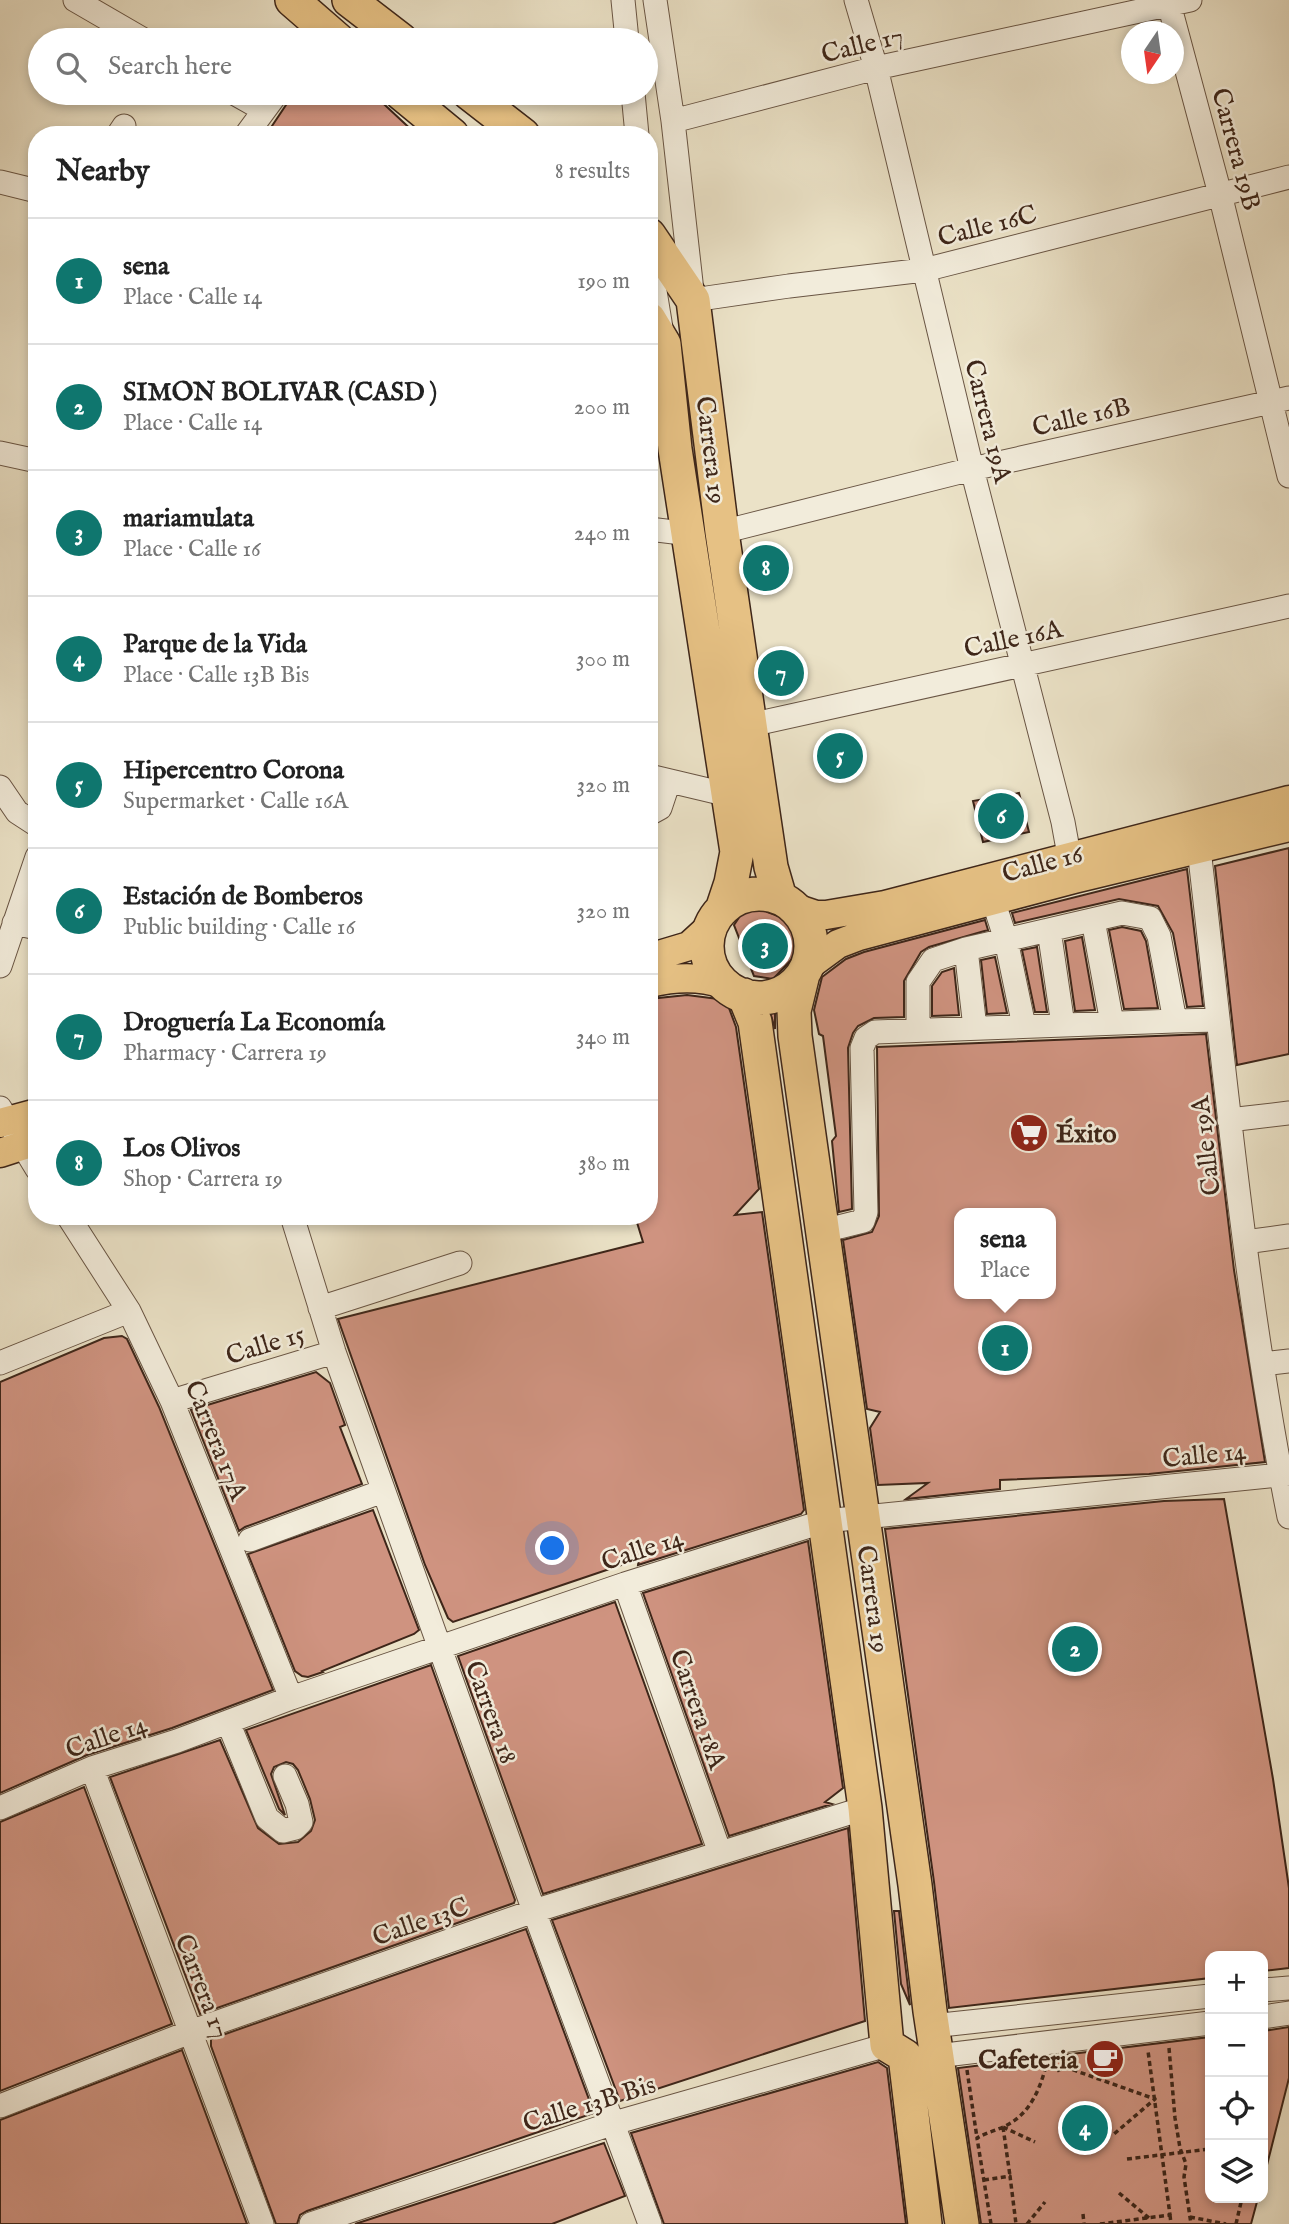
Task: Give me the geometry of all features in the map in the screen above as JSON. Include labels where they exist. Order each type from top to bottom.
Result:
[{"type":"highway","points":[[292,0],[318,28]]},
{"type":"highway","points":[[349,0],[385,28]]},
{"type":"highway","points":[[416,105],[441,126]]},
{"type":"highway","points":[[484,105],[511,126]]},
{"type":"highway","points":[[658,248],[693,300]]},
{"type":"highway","name":"Carrera 19","points":[[693,300],[722,532],[771,867],[787,903]]},
{"type":"highway","name":"Carrera 19","points":[[658,357],[690,534],[737,852],[731,883],[717,917]]},
{"type":"highway","points":[[762,894],[787,903],[809,931],[811,948],[805,970],[790,988],[773,996],[763,998],[734,990],[713,969],[707,952],[717,917],[745,896],[762,894]]},
{"type":"highway","name":"Carrera 19","points":[[805,970],[794,1011],[795,1036],[863,1516],[945,2048],[962,2224]]},
{"type":"highway","name":"Carrera 19","points":[[734,990],[755,1022],[865,1808],[887,2045]]},
{"type":"highway","points":[[887,2045],[905,2056],[925,2224]]},
{"type":"main road","name":"Calle 16","points":[[787,903],[816,915],[885,905],[1069,855],[1289,800]]},
{"type":"main road","name":"Calle 16","points":[[805,970],[838,944],[859,936],[1289,827]]},
{"type":"main road","points":[[658,955],[689,946],[717,917]]},
{"type":"main road","points":[[658,981],[669,978],[704,978],[734,990]]},
{"type":"main road","points":[[3,1117],[28,1114]]},
{"type":"street","points":[[75,0],[123,28]]},
{"type":"street","points":[[623,0],[626,28]]},
{"type":"street","name":"Carrera 19","points":[[655,0],[673,121],[693,300]]},
{"type":"street","name":"Carrera 19A","points":[[856,0],[876,68],[972,469],[1063,821],[1069,855]]},
{"type":"street","name":"Calle 17","points":[[673,121],[876,68],[1176,2]]},
{"type":"street","name":"Carrera 19B","points":[[1176,2],[1220,194],[1280,400],[1289,475]]},
{"type":"street","points":[[253,126],[269,105]]},
{"type":"street","points":[[633,105],[636,126]]},
{"type":"street","name":"Calle 16C","points":[[693,300],[924,270],[1289,177]]},
{"type":"street","points":[[0,182],[28,189]]},
{"type":"street","points":[[658,336],[700,351]]},
{"type":"street","name":"Calle 16B","points":[[722,532],[972,469],[1280,400]]},
{"type":"street","points":[[0,453],[28,459]]},
{"type":"street","points":[[658,530],[690,534]]},
{"type":"street","name":"Calle 16A","points":[[750,725],[1289,606]]},
{"type":"street","points":[[658,809],[659,778],[729,795]]},
{"type":"street","points":[[0,787],[17,812],[28,819]]},
{"type":"street","name":"Calle 19A","points":[[1199,849],[1245,1242],[1263,1364],[1285,1474],[1289,1517]]},
{"type":"street","points":[[993,900],[1006,940],[1024,1026]]},
{"type":"street","points":[[1,958],[14,923],[28,902]]},
{"type":"street","points":[[918,1030],[918,982],[933,960],[966,949],[1122,913],[1150,919],[1159,936],[1175,1021]]},
{"type":"street","points":[[1093,920],[1112,1023]]},
{"type":"street","points":[[14,923],[28,926]]},
{"type":"street","points":[[1049,930],[1063,1025]]},
{"type":"street","points":[[966,949],[975,1028]]},
{"type":"street","points":[[823,1231],[863,1221],[866,1212],[862,1048],[866,1038],[875,1032],[1218,1020]]},
{"type":"street","points":[[1229,1120],[1289,1112]]},
{"type":"street","points":[[3,1117],[24,1152]]},
{"type":"street","name":"Carrera 17A","points":[[74,1225],[129,1311],[172,1401],[291,1698]]},
{"type":"street","name":"Carrera 18","points":[[295,1225],[334,1352],[383,1491],[650,2224]]},
{"type":"street","points":[[1245,1242],[1289,1236]]},
{"type":"street","points":[[320,1308],[460,1263]]},
{"type":"street","points":[[0,1363],[129,1311]]},
{"type":"street","name":"Calle 15","points":[[172,1401],[334,1352]]},
{"type":"street","points":[[1263,1364],[1289,1361]]},
{"type":"street","name":"Calle 14","points":[[0,1808],[92,1769],[177,1741],[291,1698],[625,1584],[825,1521],[1285,1474]]},
{"type":"street","points":[[250,1540],[383,1491]]},
{"type":"street","name":"Carrera 18A","points":[[625,1584],[720,1853]]},
{"type":"street","points":[[228,1722],[267,1818],[283,1831],[295,1828],[301,1822],[297,1804],[285,1776]]},
{"type":"street","name":"Carrera 17","points":[[92,1769],[262,2224]]},
{"type":"street","name":"Calle 13C","points":[[0,2106],[190,2032],[534,1911],[865,1808]]},
{"type":"street","points":[[1268,1990],[1289,1988]]},
{"type":"street","points":[[945,2048],[1205,1997]]},
{"type":"street","points":[[1268,2016],[1289,2013]]},
{"type":"street","points":[[945,2048],[1205,2024]]},
{"type":"street","name":"Calle 13B Bis","points":[[311,2224],[612,2123],[887,2045]]},
{"type":"path","points":[[1167,2028],[1175,2118],[1186,2164],[1184,2177],[1191,2224]]},
{"type":"path","points":[[1147,2041],[1171,2224]]},
{"type":"path","points":[[945,2048],[977,2138],[991,2224]]},
{"type":"path","points":[[977,2138],[1020,2116],[1040,2087],[1048,2052]]},
{"type":"path","points":[[1057,2071],[1065,2067],[1155,2099]]},
{"type":"path","points":[[1114,2134],[1155,2099]]},
{"type":"path","points":[[1003,2127],[1035,2142]]},
{"type":"path","points":[[1003,2127],[1016,2224]]},
{"type":"path","points":[[1127,2159],[1205,2150]]},
{"type":"path","points":[[984,2180],[1010,2176]]},
{"type":"path","points":[[1119,2193],[1149,2218]]},
{"type":"path","points":[[1027,2224],[1045,2202]]},
{"type":"path","points":[[1236,2224],[1241,2203]]},
{"type":"path","points":[[1083,2214],[1084,2224]]},
{"type":"path","points":[[1100,2224],[1170,2215]]},
{"type":"path","points":[[1190,2217],[1226,2224]]},
{"type":"building","points":[[286,105],[385,105],[407,126],[272,126]]},
{"type":"building","points":[[1019,793],[1029,832],[983,842],[973,801]]},
{"type":"building","points":[[1289,848],[1289,1054],[1237,1065],[1215,866]]},
{"type":"building","points":[[1187,869],[1203,1006],[1187,1007],[1173,933],[1158,906],[1119,899],[1015,923],[1012,913]]},
{"type":"building","points":[[760,897],[767,912],[781,917],[798,929],[796,955],[773,979],[754,976],[734,925],[746,899]]},
{"type":"building","points":[[985,920],[988,930],[929,947],[921,952],[904,981],[904,1017],[874,1018],[858,1026],[853,1033],[848,1048],[852,1209],[839,1212],[832,1141],[836,1136],[823,1036],[819,1034],[814,1010],[822,977],[846,959],[864,952]]},
{"type":"building","points":[[1122,927],[1141,931],[1146,941],[1158,1008],[1124,1009],[1109,930]]},
{"type":"building","points":[[1082,937],[1095,1010],[1075,1011],[1065,941]]},
{"type":"building","points":[[1037,947],[1047,1012],[1035,1012],[1022,950]]},
{"type":"building","points":[[995,957],[1007,1013],[987,1014],[981,960]]},
{"type":"building","points":[[954,968],[959,1015],[932,1016],[932,986],[942,972]]},
{"type":"building","points":[[687,995],[726,1000],[736,1027],[759,1189],[735,1215],[762,1212],[804,1510],[801,1514],[638,1565],[639,1559],[453,1622],[448,1618],[425,1565],[338,1319],[643,1242],[638,1225],[658,1225],[658,998]]},
{"type":"building","points":[[778,995],[775,1011],[775,1029],[766,998]]},
{"type":"building","points":[[1206,1034],[1234,1270],[1265,1462],[1149,1474],[1000,1480],[1000,1489],[906,1499],[928,1483],[878,1485],[870,1428],[880,1412],[867,1409],[843,1240],[872,1232],[879,1216],[877,1047]]},
{"type":"building","points":[[122,1336],[127,1339],[159,1407],[273,1690],[172,1728],[87,1755],[0,1793],[0,1382],[104,1338]]},
{"type":"building","points":[[316,1372],[330,1383],[345,1425],[340,1427],[362,1484],[239,1531],[191,1410]]},
{"type":"building","points":[[1224,1499],[1273,1779],[1289,1888],[1289,1968],[1268,1970],[1268,1951],[1205,1951],[1205,1979],[949,2008],[885,1529],[1164,1501]]},
{"type":"building","points":[[373,1510],[419,1630],[323,1672],[308,1677],[302,1676],[295,1671],[248,1554]]},
{"type":"building","points":[[808,1541],[843,1788],[825,1802],[832,1804],[729,1836],[643,1593]]},
{"type":"building","points":[[615,1602],[702,1844],[543,1894],[458,1656]]},
{"type":"building","points":[[431,1665],[514,1903],[200,2014],[110,1777],[220,1740],[258,1828],[279,1844],[298,1842],[311,1831],[315,1820],[298,1770],[293,1764],[286,1762],[274,1767],[271,1774],[285,1815],[279,1809],[246,1730]]},
{"type":"building","points":[[84,1787],[172,2024],[0,2091],[0,1822]]},
{"type":"building","points":[[848,1828],[865,2021],[620,2101],[552,1920]]},
{"type":"building","points":[[894,1911],[899,1911],[910,2005],[901,1984]]},
{"type":"building","points":[[526,1929],[594,2113],[307,2211],[300,2215],[297,2224],[276,2224],[211,2046],[211,2039]]},
{"type":"building","points":[[1289,2027],[1289,2078],[1268,2161],[1268,2077],[1268,2030]]},
{"type":"building","points":[[1205,2038],[1205,2203],[1257,2203],[1251,2224],[981,2224],[958,2068]]},
{"type":"building","points":[[182,2050],[247,2224],[0,2224],[0,2120]]},
{"type":"building","points":[[878,2062],[887,2068],[906,2224],[664,2224],[631,2133]]},
{"type":"building","points":[[604,2143],[625,2196],[552,2224],[355,2224]]},
{"type":"place","name":"Los Olivos","points":[[766,568]]},
{"type":"place","name":"Droguería La Economía","points":[[781,673]]},
{"type":"place","name":"Hipercentro Corona","points":[[840,756]]},
{"type":"place","name":"Estación de Bomberos","points":[[1001,816]]},
{"type":"place","name":"mariamulata","points":[[765,946]]},
{"type":"place","name":"Éxito","points":[[1029,1133]]},
{"type":"place","name":"sena","points":[[1005,1348]]},
{"type":"place","name":"SIMON BOLIVAR (CASD )","points":[[1075,1649]]},
{"type":"place","name":"Cafeteria","points":[[1105,2059]]},
{"type":"place","name":"Parque de la Vida","points":[[1085,2128]]}]
